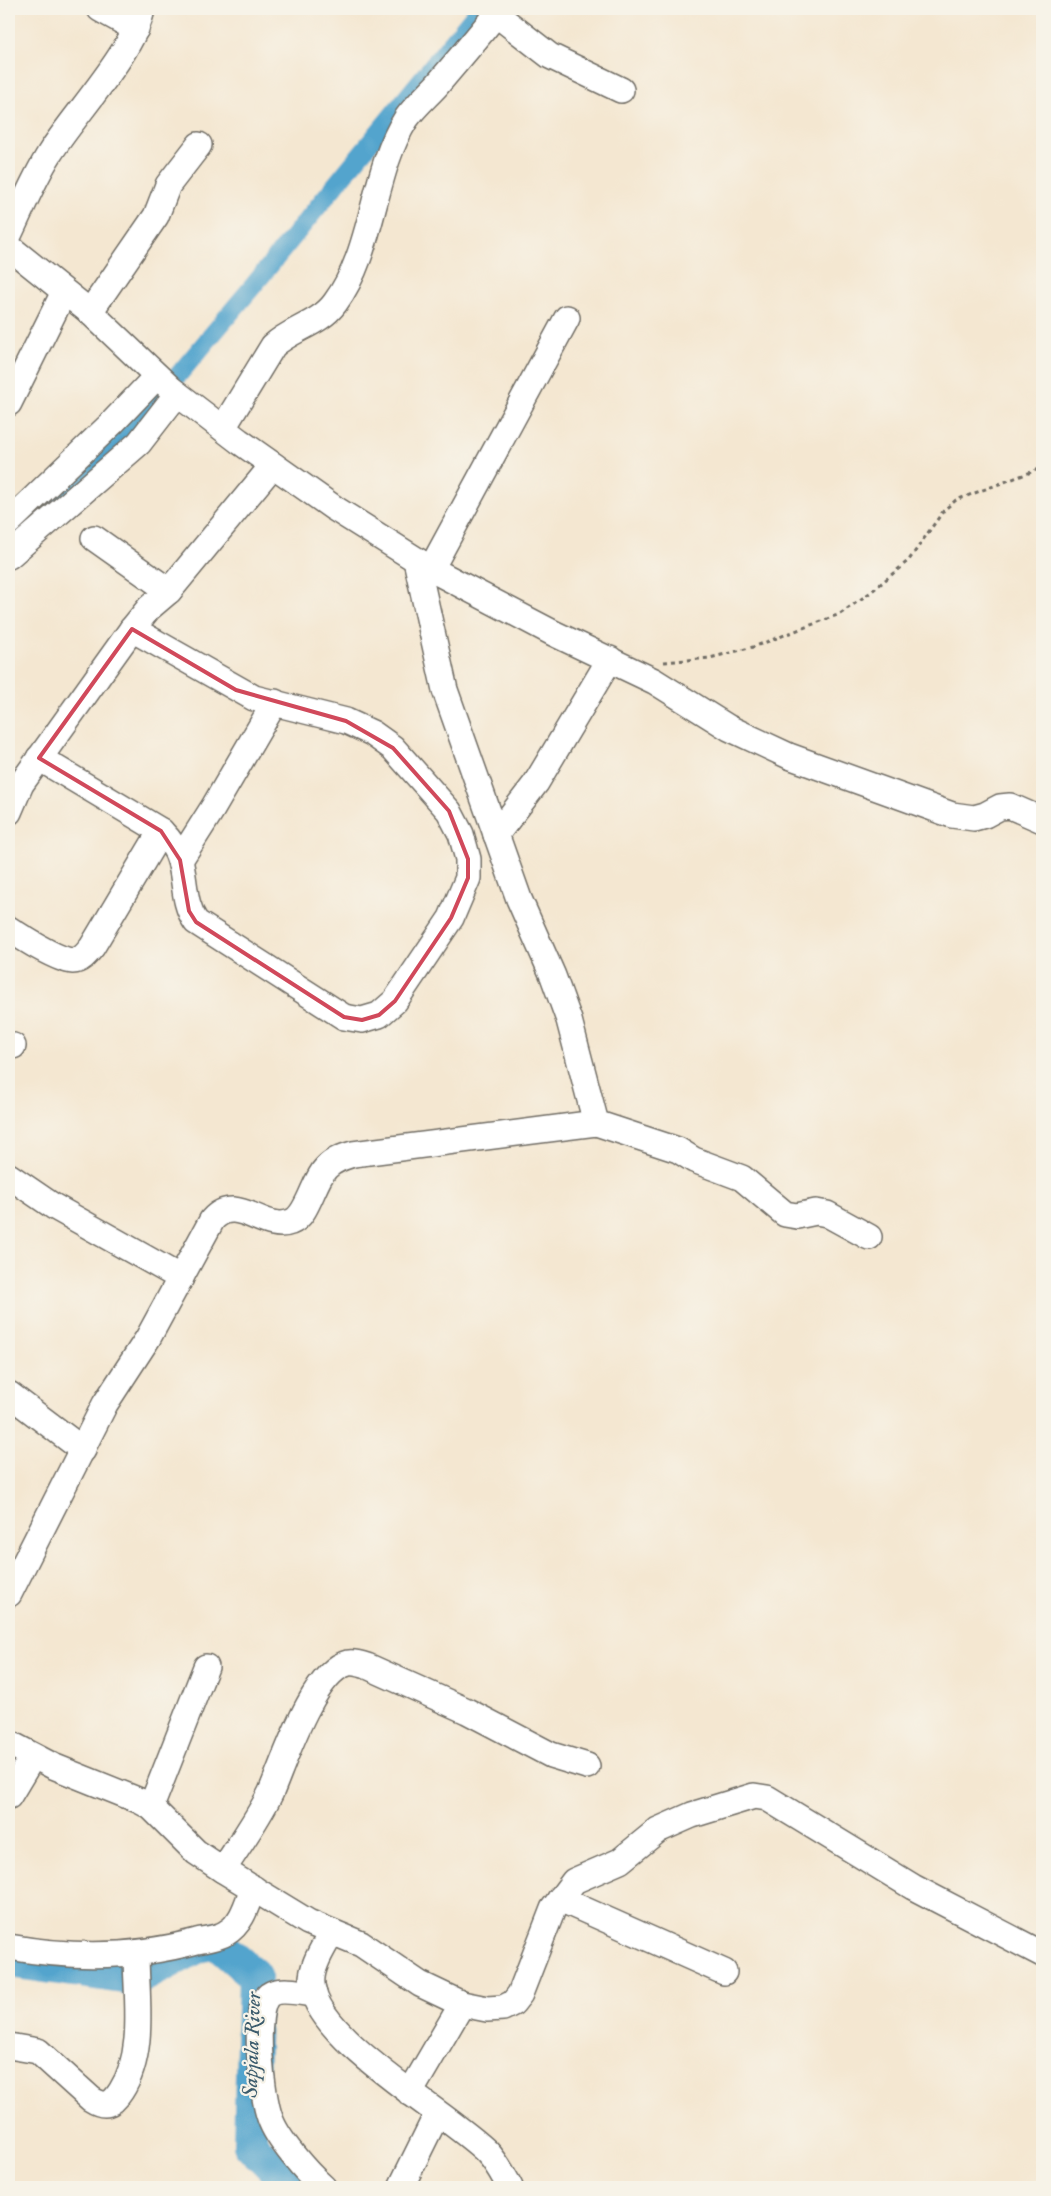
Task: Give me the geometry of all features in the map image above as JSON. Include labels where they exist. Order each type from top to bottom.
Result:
[{"type":"street","points":[[9,235],[50,153],[139,19],[100,9]]},
{"type":"street","points":[[223,428],[273,346],[284,336],[320,317],[334,305],[345,288],[365,238],[386,169],[406,119],[498,11],[550,56],[621,90]]},
{"type":"street","points":[[90,312],[156,216],[168,185],[199,145]]},
{"type":"street","points":[[9,247],[90,312],[167,385],[273,465],[423,565],[553,633],[654,681],[729,728],[790,756],[952,815],[974,818],[985,815],[1000,807],[1010,806],[1042,820]]},
{"type":"street","points":[[9,403],[64,292]]},
{"type":"street","points":[[567,318],[423,565],[445,690],[519,899],[553,976],[569,1020],[596,1123]]},
{"type":"street","points":[[9,522],[112,424],[167,385]]},
{"type":"street","points":[[9,556],[139,443],[167,385]]},
{"type":"street","points":[[9,812],[21,784],[132,629],[149,608],[169,591],[273,465]]},
{"type":"street","points":[[94,538],[169,591]]},
{"type":"street","points":[[40,758],[161,831],[172,842],[180,860],[189,911],[196,922],[344,1017],[362,1020],[380,1015],[395,1001],[451,918],[468,878],[468,859],[461,834],[448,811],[393,748],[372,733],[346,721],[254,698],[236,690],[132,629]]},
{"type":"street","points":[[496,835],[536,783],[610,659]]},
{"type":"street","points":[[180,860],[214,808],[275,702]]},
{"type":"street","points":[[9,929],[61,958],[75,961],[83,957],[92,947],[161,831]]},
{"type":"street","points":[[9,1594],[105,1404],[148,1338],[212,1220],[219,1213],[227,1210],[241,1211],[283,1225],[294,1221],[302,1212],[319,1177],[336,1159],[353,1154],[596,1123],[678,1150],[694,1160],[742,1178],[786,1214],[797,1216],[816,1212],[827,1214],[869,1236]]},
{"type":"street","points":[[9,1176],[53,1206],[181,1278]]},
{"type":"street","points":[[9,1394],[83,1450]]},
{"type":"street","points":[[223,1870],[266,1800],[294,1732],[322,1684],[335,1671],[347,1664],[357,1663],[367,1666],[467,1711],[551,1755],[587,1766]]},
{"type":"street","points":[[151,1807],[206,1667]]},
{"type":"street","points":[[9,1743],[67,1773],[151,1807],[182,1840],[223,1870],[290,1912],[361,1944],[420,1984],[462,2004],[487,2009],[503,2008],[513,2003],[520,1994],[553,1909],[574,1881],[620,1861],[658,1830],[692,1815],[754,1796],[776,1802],[913,1887],[1042,1954]]},
{"type":"street","points":[[9,1796],[33,1756]]},
{"type":"street","points":[[9,1947],[136,1970],[184,1945],[226,1934],[242,1917],[253,1888]]},
{"type":"street","points":[[560,1899],[724,1972]]},
{"type":"street","points":[[332,1932],[315,1965],[311,1984],[317,2003],[326,2016],[354,2046],[410,2093],[473,2138],[489,2154],[510,2187]]},
{"type":"street","points":[[9,2046],[38,2051],[91,2099],[106,2106],[118,2096],[130,2078],[136,2046],[136,1970]]},
{"type":"street","points":[[314,1994],[277,1991],[268,1995],[263,2004],[260,2022],[260,2041],[270,2119],[287,2146],[324,2187]]},
{"type":"street","points":[[410,2093],[462,2004]]},
{"type":"street","points":[[401,2187],[438,2114]]},
{"type":"path","points":[[662,662],[710,658],[753,647],[840,614],[871,592],[909,560],[944,510],[956,500],[1042,468]]},
{"type":"highlighted area","points":[[132,629],[236,690],[346,721],[393,748],[449,811],[468,859],[468,878],[451,918],[395,1001],[379,1015],[362,1020],[344,1017],[196,922],[189,911],[180,860],[161,831],[39,758]]},
{"type":"waterway","points":[[9,538],[132,430],[253,286],[479,9]]},
{"type":"waterway","name":"Sapjala River","points":[[9,1961],[137,1979],[212,1939],[255,1976],[250,2144],[292,2187]]}]
